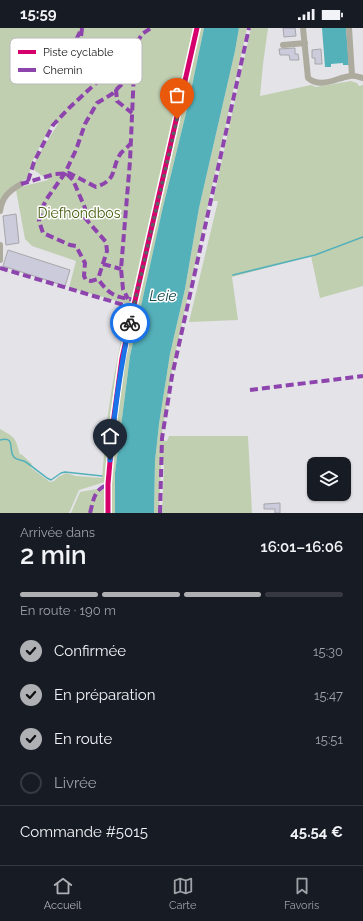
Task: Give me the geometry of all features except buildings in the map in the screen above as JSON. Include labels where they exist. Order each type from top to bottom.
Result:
[{"type":"lane","points":[[108,513],[108,484],[114,416],[122,358],[197,28]]},
{"type":"lane","points":[[303,28],[308,78],[319,84],[352,75],[363,78]]},
{"type":"lane","points":[[349,28],[352,75]]},
{"type":"lane","points":[[283,45],[305,43]]},
{"type":"lane","points":[[0,211],[3,198],[21,184]]},
{"type":"lane","points":[[0,244],[0,260]]},
{"type":"green space","name":"Diefhondbos","points":[[0,28],[194,28],[133,305],[69,288],[76,261],[32,246],[25,239],[16,190],[20,187],[48,180],[33,169],[37,157],[58,124],[54,121],[33,160],[29,175],[26,179],[10,189],[0,202]]},
{"type":"green space","points":[[199,28],[204,28],[188,105],[162,211],[130,356],[115,473],[115,513],[110,513],[112,452],[125,356]]},
{"type":"green space","points":[[239,28],[247,28],[174,359],[161,440],[167,441],[169,436],[248,436],[252,513],[162,513],[164,465],[161,464],[159,513],[154,513],[155,461],[170,354],[185,289],[199,208]]},
{"type":"green space","points":[[251,28],[268,28],[260,96],[311,85],[316,87],[351,81],[357,83],[359,86],[363,85],[363,286],[320,298],[311,256],[232,277],[238,320],[189,322],[218,201],[213,201]]},
{"type":"green space","points":[[127,308],[131,310],[105,482],[79,490],[69,513],[0,513],[0,429],[14,439],[20,455],[21,454],[32,464],[30,467],[50,482],[66,473],[76,476],[102,478],[107,421],[112,387]]},
{"type":"green space","points":[[102,488],[105,489],[107,513],[71,513],[80,492]]},
{"type":"water","name":"Leie","points":[[204,28],[239,28],[199,208],[185,289],[170,354],[155,461],[154,513],[115,513],[115,473],[130,356],[162,211],[188,105]]},
{"type":"water","points":[[322,28],[346,28],[349,65],[343,65],[343,63],[331,64],[331,67],[325,67]]},
{"type":"waterway","points":[[233,275],[315,255],[363,237]]},
{"type":"waterway","points":[[0,440],[8,440],[15,458],[24,461],[51,480],[65,472],[102,476]]},
{"type":"marked path","points":[[81,38],[82,28]]},
{"type":"marked path","points":[[140,38],[142,34],[151,28]]},
{"type":"marked path","points":[[160,513],[162,438],[172,376],[249,28]]},
{"type":"marked path","points":[[77,38],[80,32]]},
{"type":"marked path","points":[[28,181],[34,162],[53,125],[95,84]]},
{"type":"marked path","points":[[122,84],[112,94],[97,103],[85,124],[76,150],[65,173],[42,208],[39,221],[43,233],[70,245],[76,246],[85,263],[84,276],[86,280],[91,281],[98,279],[106,289],[114,295],[135,300]]},
{"type":"marked path","points":[[128,299],[123,289],[121,269],[130,161],[133,84]]},
{"type":"marked path","points":[[116,89],[117,101],[132,113]]},
{"type":"marked path","points":[[21,184],[55,174],[69,173],[96,187],[108,181],[121,153],[130,144]]},
{"type":"marked path","points":[[67,174],[73,180],[85,208],[85,218],[106,242],[107,251],[98,279]]},
{"type":"marked path","points":[[103,264],[121,269]]},
{"type":"marked path","points":[[0,268],[134,308]]},
{"type":"marked path","points":[[250,390],[363,376]]},
{"type":"marked path","points":[[90,513],[95,496],[99,490],[108,484]]},
{"type":"cycle path","points":[[108,513],[108,484],[114,416],[122,358],[197,28]]},
{"type":"way so far","points":[[130,323],[177,119]]},
{"type":"route","points":[[110,460],[122,358],[130,323]]}]
